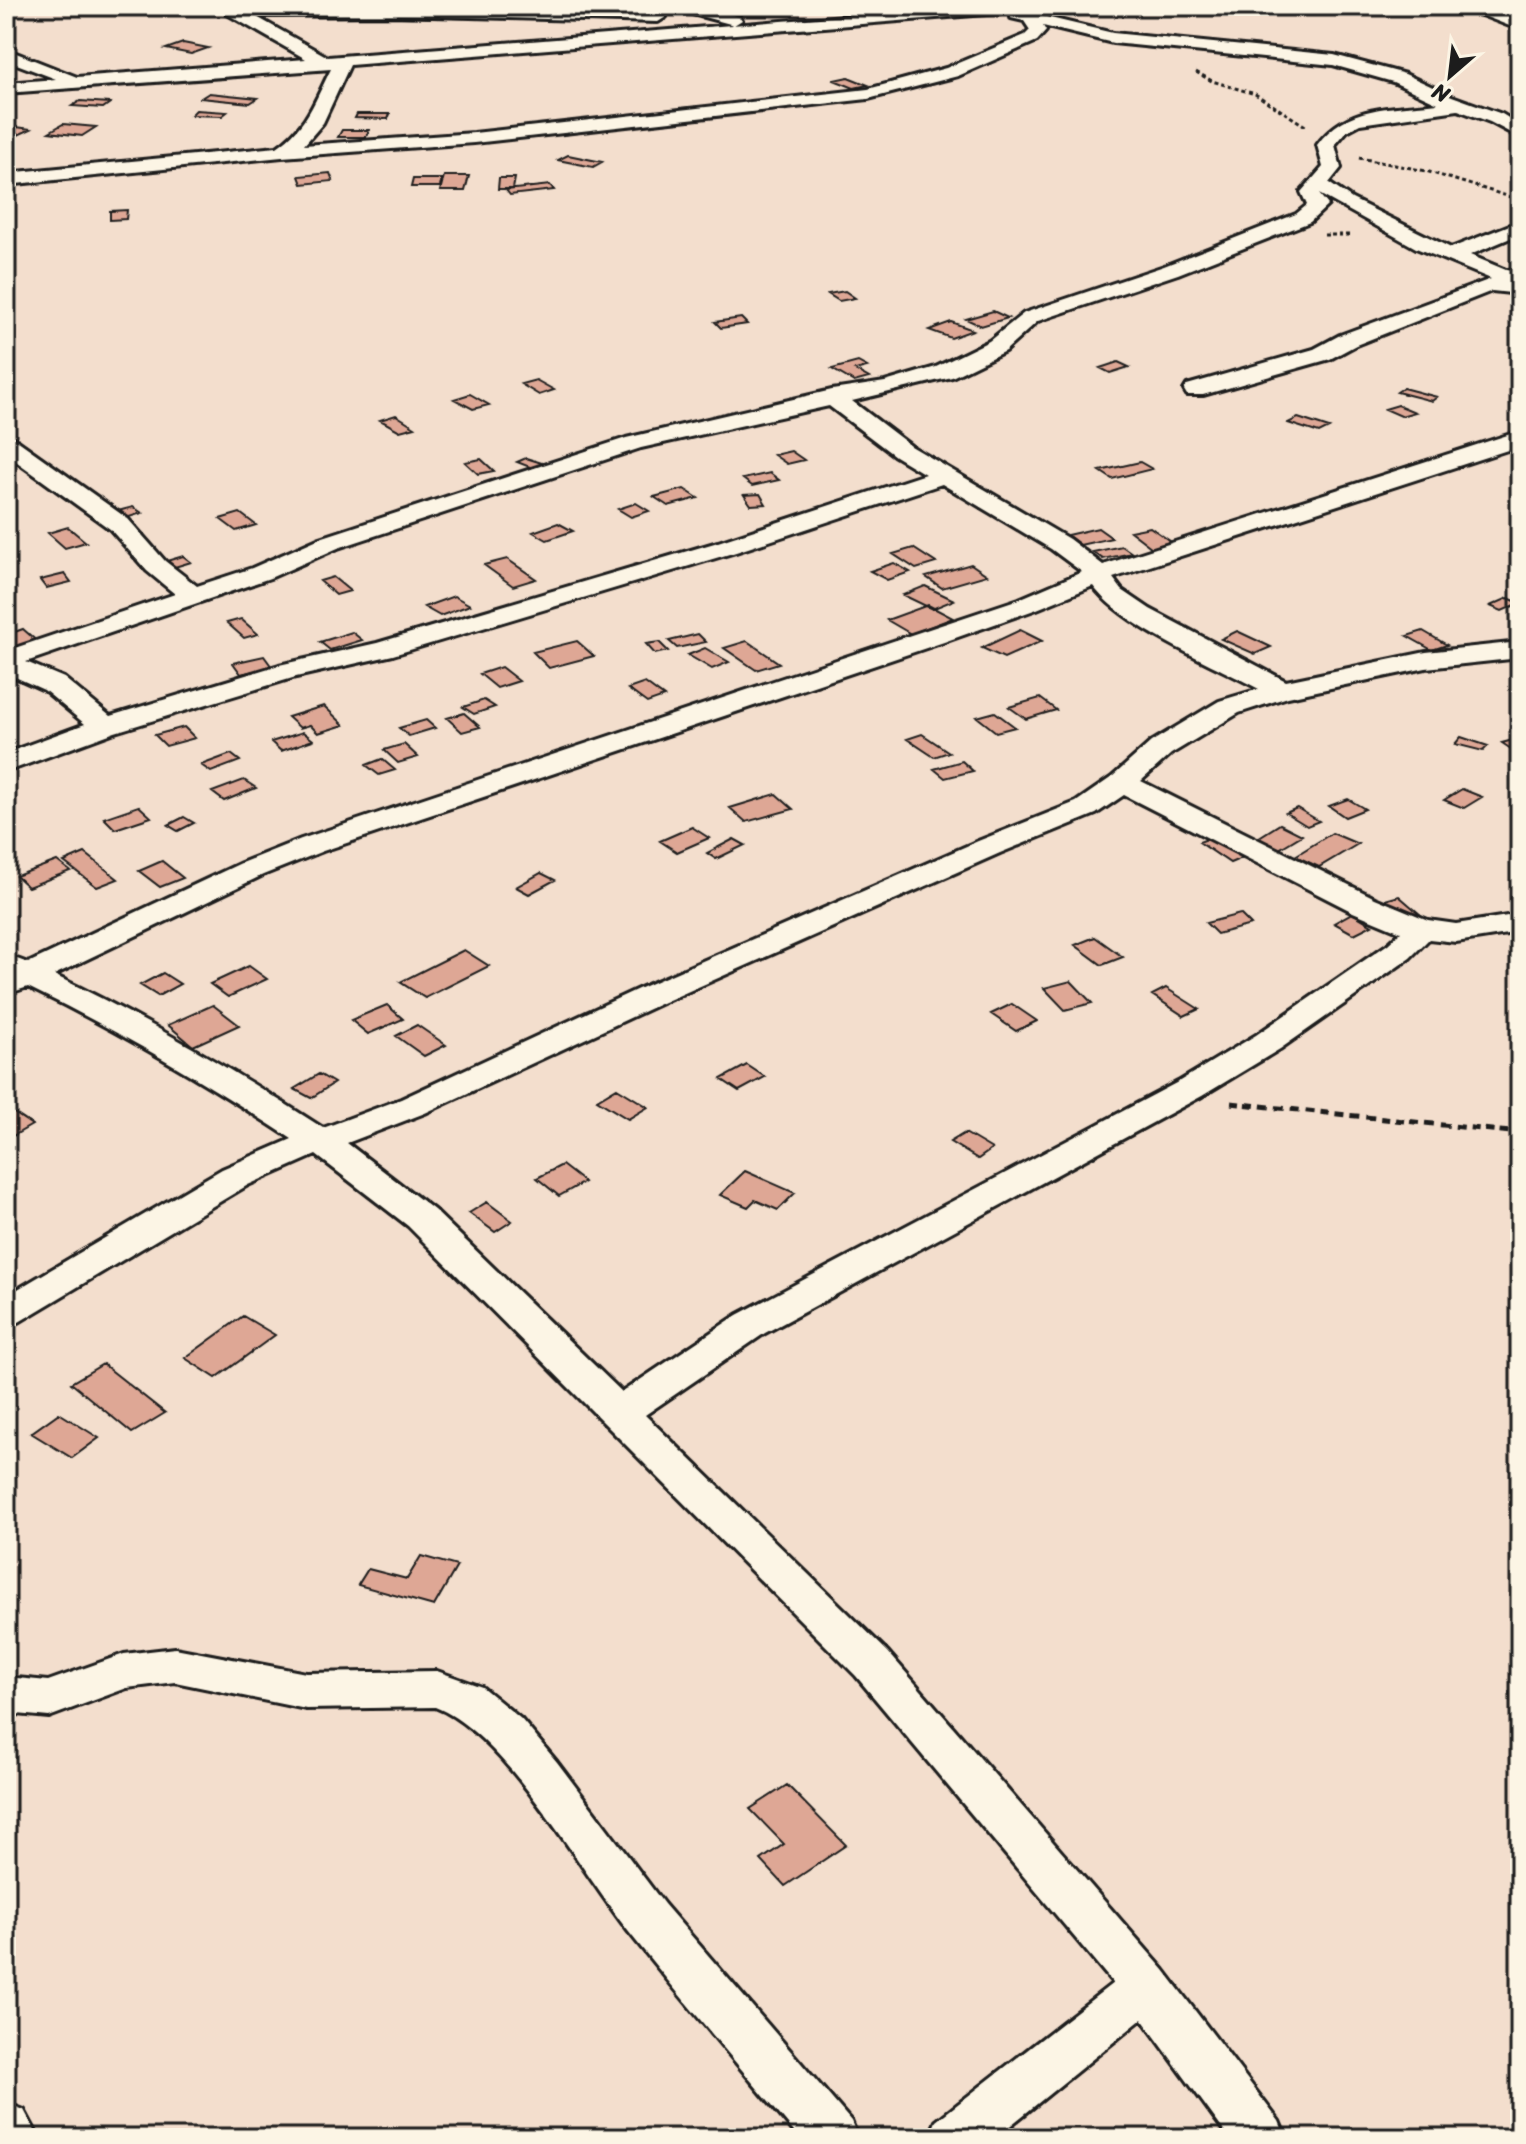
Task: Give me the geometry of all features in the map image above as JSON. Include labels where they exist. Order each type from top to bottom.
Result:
[{"type":"street","points":[[213,6],[233,11],[273,30],[308,56],[337,63]]},
{"type":"street","points":[[680,6],[754,27]]},
{"type":"street","points":[[1466,6],[1520,25]]},
{"type":"street","points":[[6,88],[993,9],[1030,12],[1113,38],[1334,60],[1399,78],[1457,105],[1481,111],[1520,133]]},
{"type":"street","points":[[233,11],[551,10],[734,21]]},
{"type":"street","points":[[474,49],[504,42],[533,30],[551,10]]},
{"type":"street","points":[[6,179],[282,152],[460,140],[868,94],[952,72],[1031,38],[1038,31],[1030,12]]},
{"type":"street","points":[[6,54],[76,81]]},
{"type":"street","points":[[282,152],[310,133],[323,110],[337,63]]},
{"type":"street","points":[[1436,95],[1506,102]]},
{"type":"street","points":[[9,657],[261,573],[329,543],[620,448],[832,397],[888,388],[944,372],[997,346],[1031,317],[1171,270],[1303,218],[1318,205],[1309,194],[1332,168],[1328,144],[1341,127],[1356,119],[1457,105]]},
{"type":"street","points":[[1318,184],[1345,203],[1411,238],[1501,276],[1520,278]]},
{"type":"street","points":[[1448,255],[1480,246],[1520,227]]},
{"type":"street","points":[[1195,390],[1322,354],[1348,340],[1487,286],[1497,284],[1520,288]]},
{"type":"street","points":[[832,397],[874,431],[1060,544],[1089,565],[1113,595],[1141,615],[1282,690]]},
{"type":"street","points":[[13,975],[312,845],[935,636],[1028,604],[1097,575],[1520,438]]},
{"type":"street","points":[[6,443],[119,524],[156,566],[194,596]]},
{"type":"street","points":[[6,763],[105,726],[289,671],[384,649],[542,599],[727,547],[947,475]]},
{"type":"street","points":[[6,1313],[235,1177],[399,1112],[650,996],[989,847],[1086,808],[1122,783],[1161,748],[1229,707],[1282,690],[1448,656],[1520,650]]},
{"type":"street","points":[[9,657],[54,684],[105,726]]},
{"type":"street","points":[[1122,783],[1364,905],[1422,929],[1456,933],[1520,923]]},
{"type":"street","points":[[617,1415],[751,1324],[1171,1098],[1268,1042],[1399,951],[1422,929]]},
{"type":"street","points":[[13,975],[98,1009],[236,1087],[317,1143],[348,1160],[421,1218],[872,1664],[1146,1986],[1260,2138]]},
{"type":"street","points":[[6,1695],[49,1699],[124,1671],[175,1665],[306,1691],[437,1689],[466,1700],[514,1743],[576,1820],[647,1919],[832,2138]]},
{"type":"street","points":[[955,2138],[1146,1986]]},
{"type":"street","points":[[6,2127],[13,2138]]},
{"type":"path","points":[[1189,69],[1205,80],[1263,98],[1328,144],[1520,200]]},
{"type":"path","points":[[1319,235],[1411,238]]},
{"type":"path","points":[[1171,1098],[1520,1133]]},
{"type":"building","points":[[183,43],[208,48],[191,54],[166,49]]},
{"type":"building","points":[[848,77],[868,85],[854,88],[834,80]]},
{"type":"building","points":[[209,93],[258,98],[250,103],[201,98]]},
{"type":"building","points":[[80,101],[110,103],[103,108],[72,106]]},
{"type":"building","points":[[196,110],[227,112],[222,116],[191,115]]},
{"type":"building","points":[[357,114],[390,114],[388,119],[355,118]]},
{"type":"building","points":[[63,124],[96,127],[82,136],[49,132]]},
{"type":"building","points":[[9,126],[31,129],[18,135],[6,134]]},
{"type":"building","points":[[342,130],[369,130],[366,137],[338,137]]},
{"type":"building","points":[[568,155],[602,162],[593,167],[558,160]]},
{"type":"building","points":[[330,173],[333,181],[302,184],[299,176]]},
{"type":"building","points":[[444,176],[469,176],[465,191],[440,191]]},
{"type":"building","points":[[499,178],[515,178],[513,189],[498,189]]},
{"type":"building","points":[[413,179],[442,179],[440,187],[411,187]]},
{"type":"building","points":[[550,185],[554,190],[510,195],[506,190]]},
{"type":"building","points":[[127,210],[126,219],[110,220],[110,211]]},
{"type":"building","points":[[845,291],[855,298],[839,301],[828,294]]},
{"type":"building","points":[[993,311],[1008,318],[981,326],[966,319]]},
{"type":"building","points":[[741,318],[747,324],[721,328],[715,322]]},
{"type":"building","points":[[951,322],[973,330],[951,338],[929,330]]},
{"type":"building","points":[[858,362],[867,367],[855,370],[869,378],[854,382],[832,369]]},
{"type":"building","points":[[1118,362],[1129,367],[1110,373],[1100,368]]},
{"type":"building","points":[[536,380],[554,390],[539,395],[521,384]]},
{"type":"building","points":[[1403,388],[1437,397],[1432,401],[1397,392]]},
{"type":"building","points":[[470,394],[489,405],[473,409],[454,399]]},
{"type":"building","points":[[1398,405],[1415,412],[1401,416],[1385,409]]},
{"type":"building","points":[[396,415],[415,427],[400,431],[380,420]]},
{"type":"building","points":[[1298,418],[1329,428],[1319,433],[1288,423]]},
{"type":"building","points":[[791,451],[804,460],[787,464],[774,455]]},
{"type":"building","points":[[526,458],[545,464],[535,469],[517,462]]},
{"type":"building","points":[[481,459],[494,471],[478,474],[465,462]]},
{"type":"building","points":[[1140,462],[1152,469],[1112,479],[1100,471]]},
{"type":"building","points":[[770,473],[779,480],[752,486],[743,479]]},
{"type":"building","points":[[684,489],[698,498],[668,506],[654,497]]},
{"type":"building","points":[[760,494],[766,504],[751,505],[744,495]]},
{"type":"building","points":[[636,503],[649,511],[631,517],[618,509]]},
{"type":"building","points":[[133,507],[142,513],[123,519],[114,512]]},
{"type":"building","points":[[240,513],[256,525],[236,531],[220,519]]},
{"type":"building","points":[[558,523],[573,531],[547,540],[533,532]]},
{"type":"building","points":[[68,527],[86,542],[65,548],[48,533]]},
{"type":"building","points":[[1150,527],[1177,546],[1156,551],[1130,531]]},
{"type":"building","points":[[1098,528],[1112,538],[1080,545],[1067,535]]},
{"type":"building","points":[[1122,546],[1132,553],[1103,559],[1093,552]]},
{"type":"building","points":[[913,548],[936,563],[916,569],[893,554]]},
{"type":"building","points":[[183,556],[191,562],[165,570],[157,564]]},
{"type":"building","points":[[507,559],[536,579],[513,586],[484,565]]},
{"type":"building","points":[[894,563],[910,572],[887,580],[870,571]]},
{"type":"building","points":[[971,564],[987,575],[942,588],[926,577]]},
{"type":"building","points":[[65,574],[71,582],[46,588],[40,580]]},
{"type":"building","points":[[333,577],[350,591],[336,595],[320,581]]},
{"type":"building","points":[[925,586],[954,600],[932,609],[903,595]]},
{"type":"building","points":[[454,596],[470,605],[440,616],[424,607]]},
{"type":"building","points":[[1508,598],[1520,603],[1502,611],[1490,606]]},
{"type":"building","points":[[928,605],[953,618],[911,634],[887,620]]},
{"type":"building","points":[[241,619],[258,634],[244,638],[227,623]]},
{"type":"building","points":[[23,629],[39,643],[18,650],[6,639],[6,635]]},
{"type":"building","points":[[1020,630],[1042,641],[1004,658],[982,648]]},
{"type":"building","points":[[1237,631],[1271,647],[1255,654],[1221,639]]},
{"type":"building","points":[[1423,631],[1447,645],[1432,650],[1407,636]]},
{"type":"building","points":[[352,632],[362,640],[330,650],[320,642]]},
{"type":"building","points":[[698,634],[706,642],[677,648],[669,641]]},
{"type":"building","points":[[577,641],[594,656],[549,668],[533,652]]},
{"type":"building","points":[[747,641],[779,663],[756,670],[724,648]]},
{"type":"building","points":[[659,642],[668,651],[655,654],[646,644]]},
{"type":"building","points":[[705,648],[729,662],[712,669],[688,655]]},
{"type":"building","points":[[264,656],[272,667],[241,674],[233,663]]},
{"type":"building","points":[[501,667],[519,681],[497,688],[480,674]]},
{"type":"building","points":[[645,683],[664,697],[647,703],[628,689]]},
{"type":"building","points":[[1040,698],[1056,710],[1026,719],[1009,707]]},
{"type":"building","points":[[484,700],[495,707],[474,714],[463,707]]},
{"type":"building","points":[[324,706],[344,725],[318,733],[310,725],[300,728],[288,717]]},
{"type":"building","points":[[995,712],[1015,727],[996,732],[977,717]]},
{"type":"building","points":[[464,713],[480,727],[462,732],[447,718]]},
{"type":"building","points":[[426,720],[435,728],[409,736],[399,728]]},
{"type":"building","points":[[184,727],[195,738],[166,746],[155,735]]},
{"type":"building","points":[[303,732],[313,740],[281,751],[271,742]]},
{"type":"building","points":[[922,734],[949,752],[934,757],[907,739]]},
{"type":"building","points":[[1461,737],[1488,746],[1483,751],[1455,744]]},
{"type":"building","points":[[1520,738],[1520,752],[1517,753],[1502,743]]},
{"type":"building","points":[[404,744],[418,757],[398,763],[384,750]]},
{"type":"building","points":[[231,754],[240,761],[211,772],[201,765]]},
{"type":"building","points":[[382,759],[395,770],[379,775],[366,765]]},
{"type":"building","points":[[962,761],[973,771],[945,778],[934,769]]},
{"type":"building","points":[[244,780],[256,788],[224,801],[212,792]]},
{"type":"building","points":[[1462,789],[1482,797],[1464,808],[1444,800]]},
{"type":"building","points":[[776,794],[793,809],[746,822],[730,808]]},
{"type":"building","points":[[1348,799],[1365,809],[1345,817],[1329,806]]},
{"type":"building","points":[[139,806],[151,817],[115,829],[104,818]]},
{"type":"building","points":[[1297,808],[1319,821],[1307,826],[1286,813]]},
{"type":"building","points":[[184,817],[194,823],[178,831],[168,825]]},
{"type":"building","points":[[1280,824],[1302,835],[1279,849],[1256,839]]},
{"type":"building","points":[[692,827],[709,838],[677,852],[660,841]]},
{"type":"building","points":[[1332,833],[1358,844],[1319,867],[1295,856]]},
{"type":"building","points":[[1218,835],[1249,855],[1230,863],[1199,842]]},
{"type":"building","points":[[734,839],[745,845],[716,859],[707,853]]},
{"type":"building","points":[[85,853],[118,879],[97,887],[64,862]]},
{"type":"building","points":[[57,861],[70,871],[28,887],[16,876]]},
{"type":"building","points":[[162,861],[183,878],[160,887],[139,871]]},
{"type":"building","points":[[541,873],[555,880],[529,894],[516,887]]},
{"type":"building","points":[[1399,896],[1421,915],[1400,921],[1378,902]]},
{"type":"building","points":[[1352,913],[1372,925],[1354,934],[1334,923]]},
{"type":"building","points":[[1240,914],[1251,925],[1217,934],[1206,923]]},
{"type":"building","points":[[1095,937],[1123,957],[1102,965],[1075,945]]},
{"type":"building","points":[[464,950],[489,966],[425,998],[400,982]]},
{"type":"building","points":[[249,966],[267,979],[228,997],[210,984]]},
{"type":"building","points":[[163,973],[180,984],[158,996],[140,985]]},
{"type":"building","points":[[1071,981],[1092,1003],[1065,1010],[1044,988]]},
{"type":"building","points":[[1166,988],[1199,1009],[1184,1016],[1152,995]]},
{"type":"building","points":[[1012,1004],[1037,1021],[1016,1031],[991,1014]]},
{"type":"building","points":[[213,1005],[239,1025],[193,1046],[168,1025]]},
{"type":"building","points":[[387,1005],[403,1019],[368,1034],[351,1020]]},
{"type":"building","points":[[417,1025],[446,1045],[424,1056],[396,1036]]},
{"type":"building","points":[[747,1065],[765,1077],[739,1091],[721,1079]]},
{"type":"building","points":[[319,1074],[334,1083],[311,1098],[294,1089]]},
{"type":"building","points":[[617,1088],[648,1107],[628,1119],[597,1100]]},
{"type":"building","points":[[11,1111],[32,1125],[6,1140],[6,1114]]},
{"type":"building","points":[[965,1133],[992,1149],[978,1159],[950,1142]]},
{"type":"building","points":[[562,1165],[584,1182],[559,1196],[537,1178]]},
{"type":"building","points":[[745,1171],[795,1193],[778,1210],[755,1200],[748,1207],[720,1195]]},
{"type":"building","points":[[487,1202],[512,1221],[495,1232],[469,1213]]},
{"type":"building","points":[[243,1316],[275,1335],[216,1378],[185,1358]]},
{"type":"building","points":[[103,1364],[165,1413],[132,1433],[71,1383]]},
{"type":"building","points":[[59,1413],[99,1438],[72,1458],[31,1433]]},
{"type":"building","points":[[421,1556],[457,1566],[434,1606],[358,1585],[368,1569],[407,1579]]},
{"type":"building","points":[[787,1785],[846,1845],[785,1886],[761,1860],[784,1844],[750,1809]]}]
